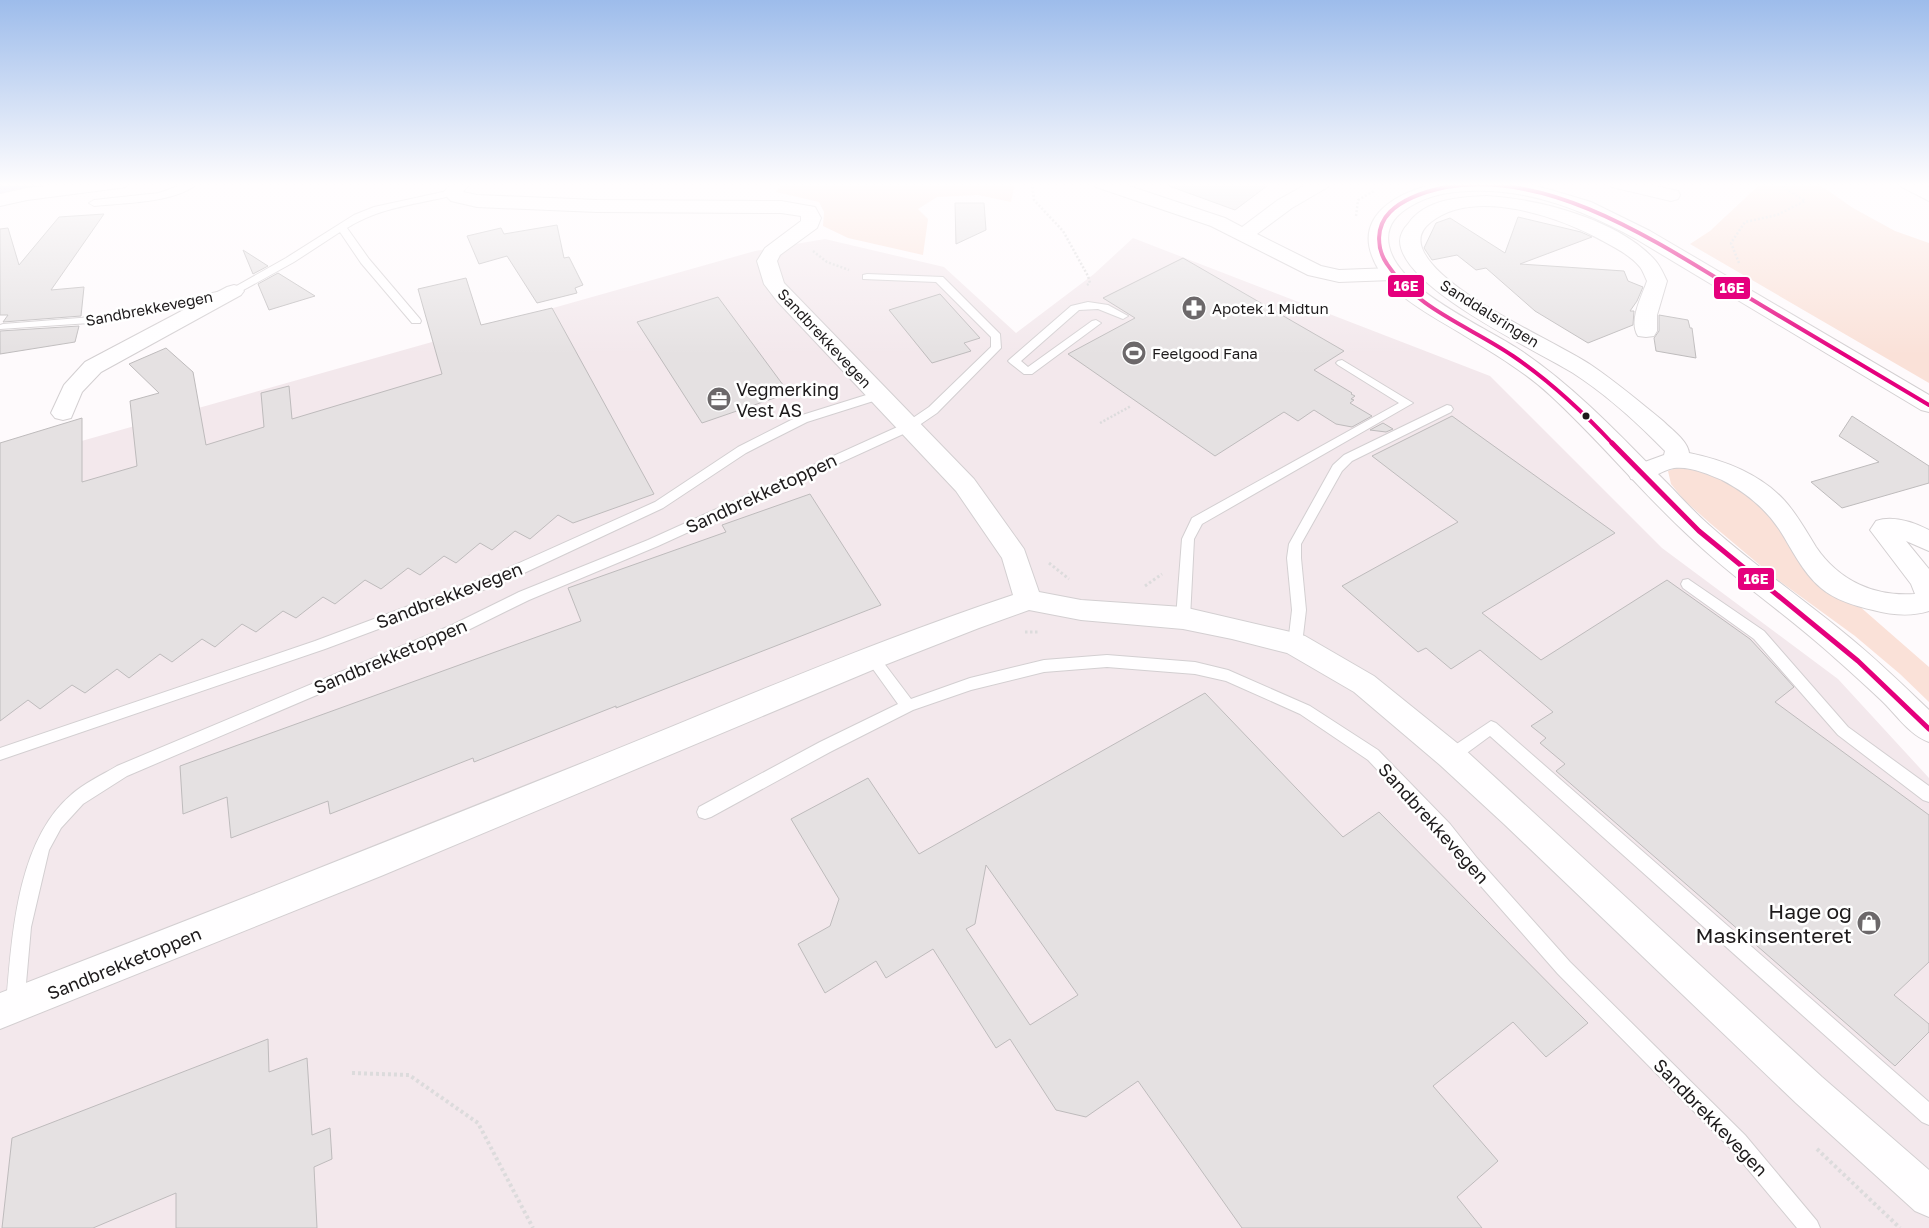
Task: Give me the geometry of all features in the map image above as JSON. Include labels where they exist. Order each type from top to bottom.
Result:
[{"type":"street","name":"Sandbrekkevegen","points":[[787,240],[772,252],[767,261],[774,284],[784,297],[908,427],[965,484],[1015,556],[1028,600]]},
{"type":"street","points":[[1254,240],[1315,271],[1327,275],[1392,274]]},
{"type":"street","name":"Sanddalsringen","points":[[1378,240],[1384,263],[1392,274],[1413,294],[1512,355],[1556,388],[1598,427],[1640,473],[1699,531],[1835,641],[1891,691],[1929,729]]},
{"type":"street","name":"Sanddalsringen","points":[[1410,240],[1412,252],[1426,272],[1456,296],[1584,370],[1664,433],[1677,450],[1675,460]]},
{"type":"street","name":"Sanddalsringen","points":[[1611,240],[1636,254],[1650,268],[1657,281],[1646,315],[1646,331]]},
{"type":"street","name":"Sanddalsringen","points":[[1650,240],[1929,405]]},
{"type":"street","name":"Sandbrekkevegen","points":[[63,413],[72,390],[92,367],[234,291]]},
{"type":"street","points":[[1640,473],[1675,460],[1700,463],[1728,473],[1758,491],[1776,506],[1816,568],[1830,582],[1863,598],[1903,605],[1917,605],[1926,602],[1929,595],[1923,580],[1882,530],[1885,527],[1895,527],[1911,532],[1929,542]]},
{"type":"street","points":[[1028,600],[1081,610],[1183,618],[1232,628],[1295,644],[1364,684],[1451,756],[1562,857],[1809,1090],[1929,1198]]},
{"type":"street","name":"Sandbrekketoppen","points":[[7,1009],[369,865],[872,658],[969,620],[1028,600]]},
{"type":"lane","name":"Sandbrekkevegen","points":[[3,327],[106,320],[234,291],[321,240]]},
{"type":"lane","points":[[351,240],[416,322]]},
{"type":"lane","name":"Sandbrekketoppen","points":[[7,1009],[22,927],[41,848],[55,823],[77,799],[122,771],[457,629],[524,596],[653,543],[908,427],[933,410],[996,348],[996,336],[939,279],[867,277]]},
{"type":"lane","points":[[1096,323],[1028,372],[1014,361],[1075,308],[1086,304],[1100,305],[1123,316]]},
{"type":"lane","points":[[1183,618],[1188,539],[1197,521],[1407,403],[1342,363]]},
{"type":"lane","name":"Sandbrekkevegen","points":[[0,754],[320,645],[502,577],[660,505],[742,450],[803,419],[879,395]]},
{"type":"lane","points":[[1295,644],[1299,610],[1294,558],[1295,544],[1337,468],[1348,458],[1447,410]]},
{"type":"lane","points":[[1688,584],[1758,635],[1843,731],[1929,796]]},
{"type":"lane","points":[[705,812],[825,747],[908,706],[872,658]]},
{"type":"lane","name":"Sandbrekkevegen","points":[[908,706],[970,684],[1044,666],[1071,662],[1107,661],[1186,667],[1228,676],[1305,710],[1373,756],[1385,768],[1444,829],[1564,968],[1738,1142],[1810,1228]]},
{"type":"lane","points":[[1451,756],[1491,727],[1929,1115]]},
{"type":"path","points":[[795,240],[810,248],[827,262],[867,277]]},
{"type":"path","points":[[1068,240],[1088,276],[1090,284],[1082,290]]},
{"type":"path","points":[[1733,240],[1731,243],[1740,266]]},
{"type":"path","points":[[1100,423],[1131,406]]},
{"type":"path","points":[[1044,558],[1061,574],[1077,583]]},
{"type":"path","points":[[1138,591],[1162,574]]},
{"type":"path","points":[[352,1073],[409,1076],[478,1123],[533,1228]]},
{"type":"shaded area","points":[[817,240],[831,240],[944,267],[1016,333],[1094,274],[1131,240],[1139,240],[1490,376],[1662,548],[1838,679],[1929,778],[1929,1228],[0,1228],[0,464],[755,251]]},
{"type":"shaded area","points":[[858,240],[925,240],[923,255]]},
{"type":"shaded area","points":[[1696,240],[1921,240],[1929,243],[1929,383],[1690,244]]},
{"type":"shaded area","points":[[1687,467],[1704,470],[1751,494],[1850,598],[1929,667],[1929,702],[1900,674],[1855,636],[1774,577],[1684,500],[1671,484],[1668,471]]},
{"type":"building","points":[[0,240],[12,240],[19,265],[40,240],[86,240],[51,290],[84,287],[81,316],[3,322],[8,315],[0,315]]},
{"type":"building","points":[[469,240],[560,240],[564,258],[569,257],[583,285],[575,288],[577,293],[537,303],[507,256],[479,264]]},
{"type":"building","points":[[1428,240],[1485,240],[1505,253],[1510,240],[1583,240],[1520,264],[1624,271],[1628,281],[1643,287],[1630,311],[1634,311],[1633,325],[1588,343],[1535,311],[1486,268],[1476,270],[1457,255],[1432,260],[1424,248]]},
{"type":"building","points":[[243,250],[268,266],[253,274]]},
{"type":"building","points":[[1183,258],[1344,351],[1314,370],[1352,393],[1355,396],[1351,399],[1354,400],[1350,403],[1372,416],[1352,427],[1336,424],[1314,410],[1298,421],[1284,412],[1215,456],[1068,354],[1135,318],[1103,298]]},
{"type":"building","points":[[278,273],[315,296],[269,310],[258,284]]},
{"type":"building","points":[[466,278],[481,325],[552,308],[654,494],[573,523],[558,515],[530,539],[515,531],[492,550],[480,543],[456,563],[444,556],[420,575],[408,568],[381,589],[365,580],[335,604],[323,597],[296,618],[283,611],[256,632],[242,624],[215,647],[202,639],[172,662],[160,654],[129,678],[117,669],[85,693],[72,685],[40,709],[28,700],[0,721],[0,443],[82,418],[82,482],[137,466],[130,401],[159,393],[129,364],[166,348],[193,372],[206,445],[264,427],[261,393],[289,386],[292,419],[442,374],[418,289]]},
{"type":"building","points":[[940,294],[980,338],[964,343],[971,351],[932,363],[889,310]]},
{"type":"building","points":[[718,297],[789,393],[702,423],[637,322]]},
{"type":"building","points":[[1659,315],[1688,320],[1690,328],[1692,328],[1696,358],[1656,351],[1654,338],[1659,331]]},
{"type":"building","points":[[79,326],[75,342],[0,354],[0,331]]},
{"type":"building","points":[[1452,416],[1615,533],[1482,613],[1541,660],[1667,580],[1750,639],[1794,687],[1775,702],[1929,815],[1929,962],[1894,995],[1929,1024],[1929,1032],[1895,1066],[1556,771],[1565,764],[1540,743],[1546,738],[1531,726],[1553,712],[1480,650],[1451,669],[1426,648],[1418,652],[1342,586],[1458,522],[1372,456]]},
{"type":"building","points":[[1852,416],[1929,466],[1929,483],[1842,508],[1811,482],[1879,462],[1839,436]]},
{"type":"building","points":[[1383,423],[1393,429],[1386,432],[1370,430]]},
{"type":"building","points":[[810,494],[881,605],[474,762],[473,758],[330,814],[328,801],[231,838],[227,797],[183,814],[180,766],[581,621],[568,588],[726,532],[722,525]]},
{"type":"building","points":[[1205,693],[1343,837],[1379,812],[1588,1023],[1546,1057],[1513,1022],[1433,1086],[1498,1161],[1457,1197],[1482,1228],[1242,1228],[1138,1081],[1086,1117],[1056,1110],[1010,1039],[996,1048],[933,949],[886,978],[876,961],[825,993],[798,944],[830,926],[839,899],[791,819],[868,778],[919,854]],"holes":[[[986,865],[1078,995],[1030,1025],[966,929],[975,924]]]},
{"type":"building","points":[[268,1039],[269,1072],[307,1058],[312,1135],[330,1128],[332,1159],[314,1167],[317,1228],[176,1228],[176,1193],[93,1228],[2,1228],[12,1138]]},
{"type":"transit line","name":"16E","points":[[1379,240],[1385,262],[1397,278],[1414,294],[1512,355],[1563,395],[1699,531],[1858,661],[1929,729]]},
{"type":"transit line","name":"16E","points":[[1652,240],[1929,405]]},
{"type":"place","name":"Apotek 1 Midtun","points":[[1194,308]]},
{"type":"place","name":"Feelgood Fana","points":[[1134,353]]},
{"type":"place","name":"Vegmerking Vest AS","points":[[719,399]]},
{"type":"place","name":"Hage og Maskinsenteret","points":[[1869,923]]}]
